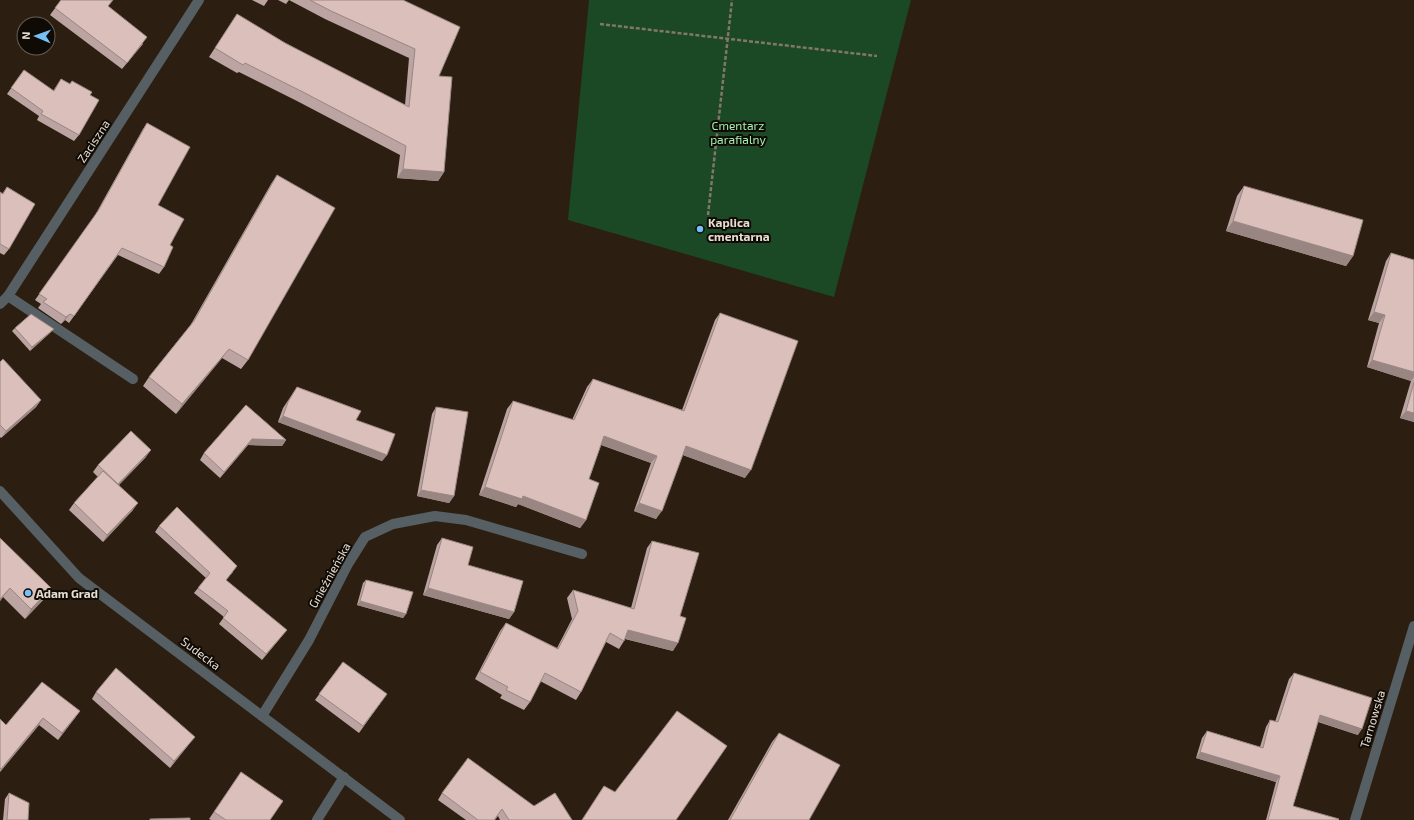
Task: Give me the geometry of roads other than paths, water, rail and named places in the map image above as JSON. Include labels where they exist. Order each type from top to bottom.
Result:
[{"type":"street","name":"Zaciszna","points":[[0,304],[8,296],[199,0]]},
{"type":"street","points":[[8,296],[133,379]]},
{"type":"street","name":"Sudecka","points":[[0,491],[79,578],[400,820]]},
{"type":"street","name":"Gnieźnieńska","points":[[262,716],[308,640],[348,564],[365,537],[393,524],[435,516],[466,520],[582,554]]},
{"type":"street","name":"Tarnowska","points":[[1354,820],[1414,626]]},
{"type":"street","points":[[317,820],[344,777]]},
{"type":"place","name":"Kaplica cmentarna","points":[[700,229]]},
{"type":"place","name":"Adam Grad","points":[[28,593]]},
{"type":"park label","name":"Cmentarz parafialny","points":[[738,132]]}]
